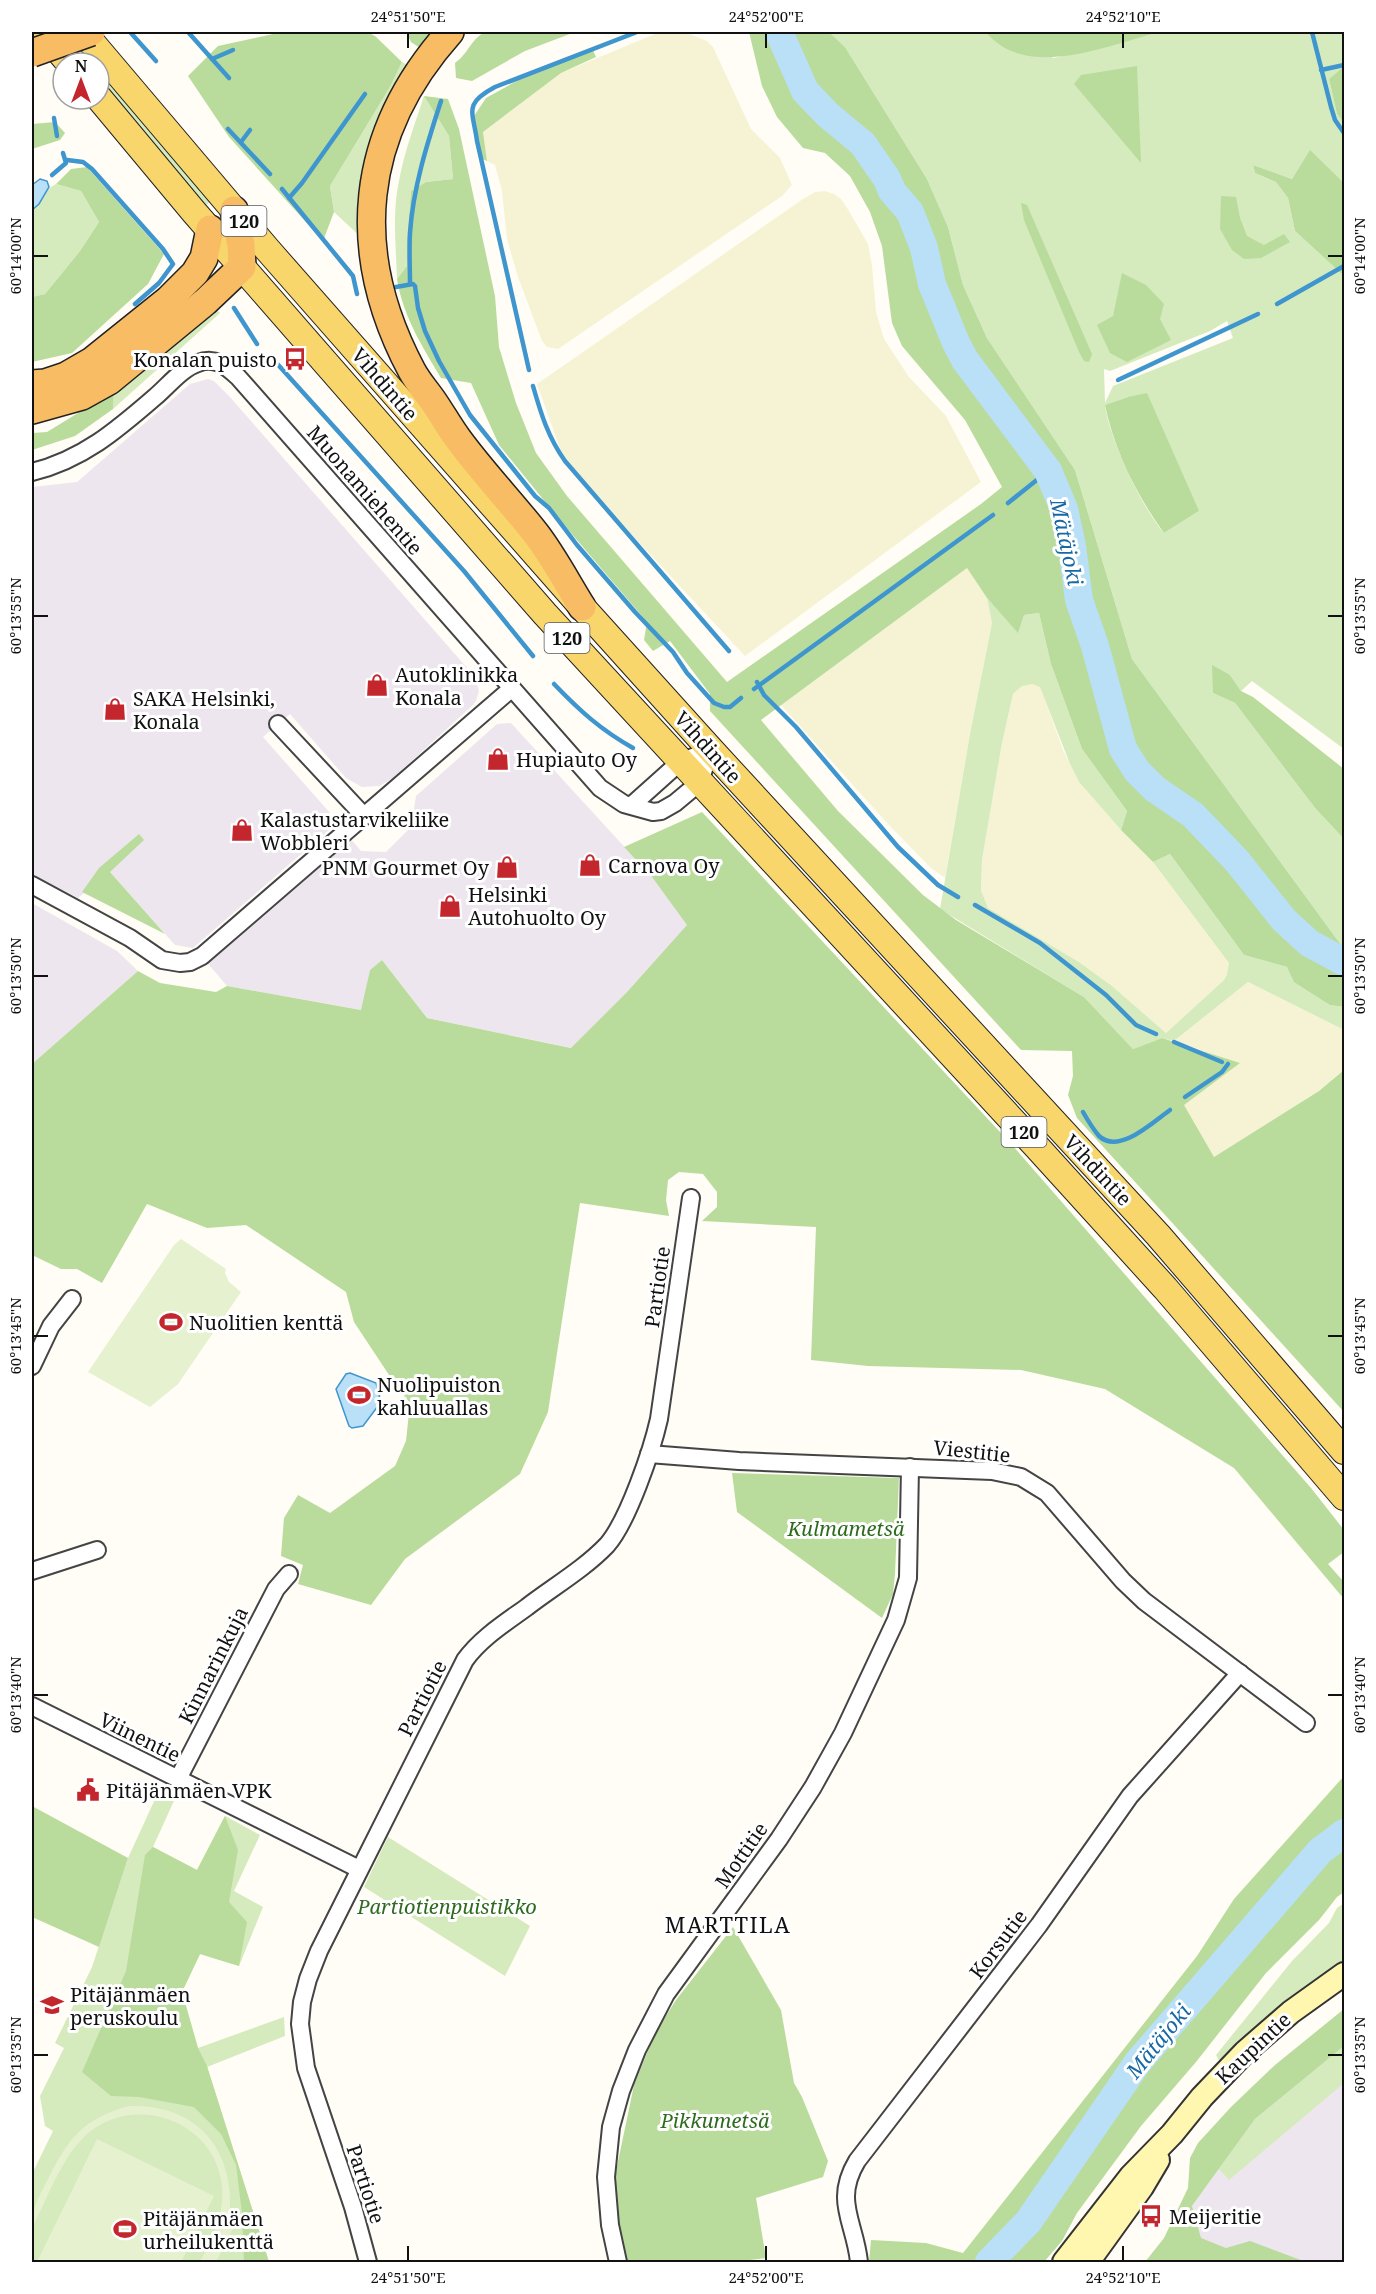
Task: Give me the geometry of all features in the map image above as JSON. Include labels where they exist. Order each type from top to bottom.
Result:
[{"type":"highway","points":[[32,52],[91,32]]},
{"type":"highway","points":[[442,40],[410,82],[386,133],[376,173],[371,210],[374,263],[385,312],[413,373],[459,440],[537,536],[582,607]]},
{"type":"highway","points":[[32,410],[82,396],[109,381],[205,302],[242,267],[241,245],[234,210]]},
{"type":"highway","points":[[32,384],[45,383],[66,376],[92,361],[168,300],[195,273],[204,258],[210,230]]},
{"type":"main road","points":[[43,32],[59,51]]},
{"type":"main road","name":"Vihdintie","points":[[83,32],[234,210],[582,607],[1158,1235],[1344,1451]]},
{"type":"main road","name":"Vihdintie","points":[[110,111],[210,230],[538,606],[1036,1146],[1172,1297],[1344,1497]]},
{"type":"main road","name":"Kaupintie","points":[[1064,2262],[1131,2176],[1245,2052],[1291,2012],[1344,1974]]},
{"type":"main road","name":"Kaupintie","points":[[1088,2262],[1142,2187],[1172,2134]]},
{"type":"street","name":"Muonamiehentie","points":[[32,472],[51,467],[88,450],[114,432],[189,367],[206,361],[221,363],[238,377],[600,788],[612,798],[653,812],[661,811],[675,803],[699,783]]},
{"type":"street","points":[[32,885],[130,938],[162,960],[171,963],[190,962],[202,956],[511,688]]},
{"type":"street","points":[[278,724],[364,816]]},
{"type":"street","points":[[632,805],[680,762],[711,750]]},
{"type":"street","points":[[699,783],[711,750]]},
{"type":"street","name":"Partiotie","points":[[368,2262],[354,2207],[306,2068],[300,2024],[308,1979],[359,1869],[465,1660],[483,1640],[607,1545],[623,1519],[649,1454],[659,1419],[692,1198]]},
{"type":"street","points":[[32,1365],[51,1326],[72,1299]]},
{"type":"street","name":"Viestitie","points":[[649,1454],[739,1461],[992,1471],[1034,1483],[1060,1505],[1123,1581],[1144,1600],[1306,1723]]},
{"type":"street","name":"Mottitie","points":[[618,2262],[610,2225],[606,2177],[611,2127],[621,2091],[637,2050],[666,1994],[778,1839],[813,1786],[843,1733],[896,1620],[908,1578],[910,1467]]},
{"type":"street","points":[[32,1571],[97,1550]]},
{"type":"street","name":"Kinnarinkuja","points":[[178,1779],[276,1589],[289,1574]]},
{"type":"street","name":"Korsutie","points":[[859,2262],[845,2197],[846,2184],[857,2161],[1039,1925],[1130,1796],[1240,1672]]},
{"type":"street","name":"Viinentie","points":[[32,1706],[359,1869]]},
{"type":"shaded area","points":[[655,34],[689,34],[707,41],[713,47],[751,129],[780,158],[792,185],[782,196],[558,349],[547,347],[542,341],[518,277],[507,239],[502,191],[495,165],[487,161],[483,132],[561,73]]},
{"type":"shaded area","points":[[825,191],[841,199],[868,244],[876,312],[884,339],[909,377],[946,416],[981,482],[745,656],[608,509],[562,454],[537,384],[803,199],[815,192]]},
{"type":"shaded area","points":[[208,379],[214,381],[230,397],[475,677],[479,691],[472,706],[393,778],[379,786],[362,787],[346,778],[290,714],[263,737],[338,822],[193,948],[175,945],[110,872],[78,898],[32,874],[32,487],[77,482],[190,384]]},
{"type":"shaded area","points":[[967,568],[987,598],[992,623],[945,878],[931,868],[888,824],[781,705]]},
{"type":"shaded area","points":[[1022,685],[1040,686],[1063,750],[1079,782],[1153,862],[1229,963],[1224,980],[1166,1033],[1112,986],[1079,962],[988,908],[981,890],[982,860],[1002,743],[1013,694]]},
{"type":"shaded area","points":[[511,723],[652,877],[688,925],[572,1048],[427,1018],[382,960],[370,970],[362,1010],[227,986],[204,959],[349,837],[361,851],[386,852],[411,827],[416,796],[497,724]]},
{"type":"shaded area","points":[[32,903],[117,951],[138,971],[32,1064]]},
{"type":"shaded area","points":[[1248,982],[1344,1030],[1344,1070],[1319,1091],[1214,1157],[1183,1105],[1239,1063],[1174,1041]]},
{"type":"shaded area","points":[[1344,2046],[1344,2262],[1155,2262],[1255,2119]]},
{"type":"green space","points":[[282,32],[367,32],[375,36],[402,62],[390,87],[330,186],[334,212],[323,241],[229,137],[188,76],[218,46]]},
{"type":"green space","points":[[406,32],[437,32],[420,48],[411,42]]},
{"type":"green space","points":[[485,32],[575,32],[525,51],[472,81],[456,78],[455,63]]},
{"type":"green space","points":[[749,32],[829,32],[845,47],[927,179],[948,227],[963,285],[987,338],[1075,470],[1132,659],[1344,949],[1344,1007],[1330,1005],[1294,982],[1287,967],[1244,955],[1170,854],[1153,862],[1121,830],[1127,811],[1082,749],[1051,664],[1039,613],[1024,615],[1018,633],[987,598],[967,568],[761,720],[838,811],[923,895],[956,920],[1084,997],[1133,1049],[1162,1038],[1240,1063],[1184,1105],[1214,1157],[1319,1091],[1344,1070],[1344,1412],[1077,1118],[1068,1095],[1073,1076],[1072,1051],[1021,1050],[710,711],[710,694],[670,641],[653,651],[644,640],[647,622],[499,445],[471,383],[441,378],[409,318],[397,279],[407,266],[411,191],[426,182],[453,179],[449,136],[424,96],[448,99],[459,129],[495,296],[499,347],[516,403],[536,453],[567,496],[727,682],[1002,487],[965,420],[902,346],[892,323],[882,246],[870,212],[850,176],[825,153],[803,148],[777,117],[762,86]]},
{"type":"green space","points":[[829,32],[986,32],[1054,58],[1154,32],[1344,32],[1344,66],[1329,79],[1337,114],[1344,123],[1344,183],[1310,151],[1292,179],[1253,165],[1255,173],[1276,182],[1288,198],[1295,231],[1344,276],[1344,749],[1252,681],[1241,691],[1230,675],[1213,693],[1235,703],[1315,808],[1344,839],[1344,949],[1132,659],[1075,470],[987,338],[963,285],[948,227],[927,179],[845,47]],"holes":[[[1227,321],[1233,338],[1113,386],[1105,403],[1104,369],[1110,371],[1210,331]],[[1128,397],[1199,511],[1164,533],[1146,507],[1128,472],[1108,419],[1105,405]]]},
{"type":"green space","points":[[986,32],[1154,32],[1088,52],[1043,57],[1022,54],[1002,46]]},
{"type":"green space","points":[[592,48],[596,57],[561,73],[483,132],[487,161],[480,158],[474,116],[486,98],[522,78]]},
{"type":"green space","points":[[402,62],[409,66],[364,240],[334,212],[330,186],[390,87]]},
{"type":"green space","points":[[1137,66],[1141,163],[1074,84],[1081,75]]},
{"type":"green space","points":[[1344,66],[1344,123],[1337,114],[1329,79]]},
{"type":"green space","points":[[111,82],[212,200],[204,207],[111,98]]},
{"type":"green space","points":[[424,96],[449,136],[453,179],[426,182],[411,191],[407,266],[397,279],[395,230],[397,193],[401,170]]},
{"type":"green space","points":[[55,122],[65,133],[60,140],[32,149],[32,124]]},
{"type":"green space","points":[[1310,150],[1344,183],[1344,276],[1295,231],[1288,198],[1276,182],[1255,173],[1253,165],[1292,179]]},
{"type":"green space","points":[[87,167],[164,254],[148,284],[72,353],[32,362],[32,297],[45,294],[80,251],[99,222],[81,191],[56,184],[71,169]]},
{"type":"green space","points":[[56,184],[81,191],[99,222],[80,251],[45,294],[32,297],[32,210],[46,192]]},
{"type":"green space","points":[[1221,196],[1236,197],[1240,218],[1247,236],[1264,245],[1284,234],[1290,242],[1261,258],[1244,259],[1232,250],[1220,229]]},
{"type":"green space","points":[[1021,203],[1027,205],[1092,354],[1089,362],[1084,361],[1079,352],[1024,220]]},
{"type":"green space","points":[[1122,273],[1146,285],[1164,304],[1160,319],[1171,340],[1127,362],[1110,353],[1097,325],[1113,316]]},
{"type":"green space","points":[[215,308],[220,313],[113,409],[114,391]]},
{"type":"green space","points":[[114,391],[113,409],[75,436],[32,450],[32,433],[47,432]]},
{"type":"green space","points":[[1147,393],[1199,511],[1164,533],[1128,472],[1114,439],[1105,405]]},
{"type":"green space","points":[[987,598],[1018,632],[1024,615],[1039,613],[1051,664],[1082,749],[1127,811],[1121,830],[1079,782],[1040,687],[1033,684],[1022,686],[1013,694],[1002,743],[982,860],[981,890],[988,908],[1079,962],[1112,986],[1166,1033],[1224,980],[1229,963],[1153,862],[1170,854],[1244,955],[1287,967],[1330,1005],[1344,1007],[1344,1030],[1248,982],[1174,1041],[1162,1038],[1133,1049],[1084,997],[940,909],[992,623]]},
{"type":"green space","points":[[1212,665],[1230,675],[1241,691],[1253,697],[1344,769],[1344,839],[1315,808],[1235,703],[1213,693]]},
{"type":"green space","points":[[702,812],[1013,1146],[1311,1488],[1344,1530],[1344,1552],[1328,1564],[1344,1582],[1344,1599],[1234,1468],[1105,1389],[1021,1370],[868,1366],[811,1360],[816,1227],[702,1221],[717,1207],[717,1192],[703,1174],[679,1172],[668,1180],[666,1200],[669,1216],[580,1203],[548,1412],[520,1474],[405,1559],[371,1605],[298,1584],[303,1565],[281,1556],[284,1518],[298,1495],[330,1513],[395,1466],[406,1441],[410,1403],[354,1322],[346,1292],[246,1225],[207,1228],[147,1204],[102,1283],[77,1269],[61,1269],[32,1255],[32,1064],[138,971],[160,983],[216,992],[227,986],[361,1010],[370,970],[382,960],[427,1018],[571,1048],[627,992],[687,925],[652,877],[624,847]]},
{"type":"green space","points":[[139,834],[144,840],[110,872],[165,934],[82,892],[99,868]]},
{"type":"green space","name":"Nuolitien kenttä","points":[[181,1239],[226,1269],[225,1273],[229,1282],[241,1292],[178,1384],[150,1407],[88,1372],[174,1245]]},
{"type":"green space","name":"Kulmametsä","points":[[732,1473],[899,1478],[893,1594],[882,1618],[737,1512]]},
{"type":"green space","points":[[1344,1776],[1344,1892],[1266,1973],[1196,2062],[1141,2126],[1077,2213],[1062,2241],[1044,2262],[869,2262],[871,2240],[926,2243],[963,2253],[1197,1956],[1234,1899]]},
{"type":"green space","points":[[162,1784],[178,1792],[153,1847],[197,1870],[225,1816],[260,1835],[234,1891],[263,1907],[239,1966],[200,1954],[182,1992],[198,2048],[284,2017],[285,2036],[207,2067],[269,2262],[32,2262],[32,2174],[53,2131],[45,2126],[40,2096],[64,2048],[55,2043],[92,1967],[128,1858]]},
{"type":"green space","points":[[32,1806],[128,1858],[99,1947],[32,1917]]},
{"type":"green space","points":[[225,1816],[238,1850],[229,1902],[247,1922],[239,1966],[200,1954],[182,1992],[198,2048],[207,2066],[269,2262],[244,2262],[242,2214],[236,2165],[221,2134],[194,2107],[139,2097],[111,2096],[82,2072],[126,1971],[145,1855],[153,1847],[197,1870]]},
{"type":"green space","name":"Partiotienpuistikko","points":[[388,1837],[530,1926],[505,1976],[364,1887]]},
{"type":"green space","points":[[1344,1903],[1344,1962],[1313,1984],[1220,2062],[1216,2055],[1292,1961],[1329,1923],[1337,1908]]},
{"type":"green space","name":"Pikkumetsä","points":[[733,1927],[781,2010],[794,2083],[828,2161],[823,2177],[756,2198],[766,2258],[734,2262],[627,2262],[617,2225],[615,2176],[634,2085],[655,2033],[676,2000]]},
{"type":"green space","points":[[1344,2009],[1344,2046],[1255,2119],[1192,2206],[1201,2238],[1226,2248],[1250,2241],[1306,2262],[1145,2262],[1164,2238],[1188,2188],[1190,2158],[1198,2143],[1231,2107],[1275,2065]]},
{"type":"green space","points":[[1344,2046],[1344,2083],[1229,2180],[1219,2169],[1255,2119]]},
{"type":"green space","points":[[129,2106],[152,2107],[173,2112],[191,2121],[205,2133],[217,2149],[225,2167],[230,2211],[239,2216],[216,2262],[200,2262],[218,2222],[222,2201],[221,2179],[214,2158],[201,2140],[184,2127],[165,2118],[144,2115],[123,2116],[102,2124],[84,2137],[61,2169],[32,2228],[38,2198],[70,2142],[88,2124],[99,2117]]},
{"type":"green space","name":"Pitäjänmäen urheilukenttä","points":[[97,2139],[214,2196],[181,2262],[37,2262]]},
{"type":"water","points":[[40,179],[47,181],[49,187],[39,204],[32,210],[32,185]]},
{"type":"water","name":"Nuolipuiston kahluuallas","points":[[350,1373],[376,1383],[381,1402],[363,1426],[352,1428],[349,1426],[336,1389],[346,1374]]},
{"type":"waterway","points":[[130,32],[156,61]]},
{"type":"waterway","points":[[188,32],[229,78]]},
{"type":"waterway","points":[[529,370],[477,141],[472,109],[478,98],[495,87],[637,32]]},
{"type":"waterway","name":"Mätäjoki","points":[[779,32],[805,91],[828,115],[863,144],[887,179],[892,191],[910,212],[924,248],[932,284],[965,360],[1048,471],[1064,509],[1072,546],[1079,600],[1095,646],[1123,749],[1137,771],[1155,789],[1193,815],[1237,861],[1284,920],[1309,943],[1344,962]]},
{"type":"waterway","points":[[1312,32],[1335,120],[1344,133]]},
{"type":"waterway","points":[[212,59],[233,50]]},
{"type":"waterway","points":[[1321,70],[1344,65]]},
{"type":"waterway","points":[[289,198],[365,94]]},
{"type":"waterway","points":[[410,284],[410,233],[414,199],[441,101]]},
{"type":"waterway","points":[[54,118],[57,136]]},
{"type":"waterway","points":[[228,129],[270,174]]},
{"type":"waterway","points":[[241,142],[250,130]]},
{"type":"waterway","points":[[52,175],[66,163],[63,153]]},
{"type":"waterway","points":[[67,160],[83,162],[92,169],[163,249],[173,264],[159,283],[135,304]]},
{"type":"waterway","points":[[282,189],[353,276],[357,294]]},
{"type":"waterway","points":[[1277,304],[1344,266]]},
{"type":"waterway","points":[[396,287],[413,284],[415,286],[418,308],[425,331],[439,361],[470,415],[535,496],[549,508],[577,545],[673,652],[687,673],[714,703],[730,707],[741,698]]},
{"type":"waterway","points":[[234,308],[257,344]]},
{"type":"waterway","points":[[1118,380],[1258,314]]},
{"type":"waterway","points":[[272,358],[464,571],[533,656]]},
{"type":"waterway","points":[[533,386],[546,425],[565,461],[729,651]]},
{"type":"waterway","points":[[1021,435],[1030,429]]},
{"type":"waterway","points":[[1008,503],[1048,471]]},
{"type":"waterway","points":[[754,689],[993,515]]},
{"type":"waterway","points":[[757,682],[764,695],[796,727],[898,847],[938,885],[958,897]]},
{"type":"waterway","points":[[554,684],[591,719],[633,748]]},
{"type":"waterway","points":[[975,905],[1040,943],[1106,995],[1136,1025],[1156,1034]]},
{"type":"waterway","points":[[1174,1042],[1222,1062]]},
{"type":"waterway","points":[[1185,1097],[1222,1072],[1228,1064]]},
{"type":"waterway","points":[[1083,1112],[1099,1136],[1107,1141],[1116,1142],[1136,1135],[1170,1110]]},
{"type":"waterway","name":"Mätäjoki","points":[[989,2262],[1028,2222],[1138,2062],[1320,1851],[1344,1833]]},
{"type":"place","name":"Konalan puisto","points":[[295,359]]},
{"type":"place","name":"Autoklinikka Konala","points":[[377,685]]},
{"type":"place","name":"SAKA Helsinki, Konala","points":[[115,709]]},
{"type":"place","name":"Hupiauto Oy","points":[[498,759]]},
{"type":"place","name":"Kalastustarvikeliike Wobbleri","points":[[242,830]]},
{"type":"place","name":"Carnova Oy","points":[[590,865]]},
{"type":"place","name":"PNM Gourmet Oy","points":[[507,867]]},
{"type":"place","name":"Helsinki Autohuolto Oy","points":[[450,906]]},
{"type":"place","name":"Nuolitien kenttä","points":[[171,1322]]},
{"type":"place","name":"Nuolipuiston kahluuallas","points":[[359,1395]]},
{"type":"place","name":"Pitäjänmäen VPK","points":[[88,1790]]},
{"type":"place","name":"Pitäjänmäen peruskoulu","points":[[52,2005]]},
{"type":"place","name":"Meijeritie","points":[[1151,2216]]},
{"type":"place","name":"Pitäjänmäen urheilukenttä","points":[[125,2229]]},
{"type":"district","name":"MARTTILA","points":[[728,1924]]}]
